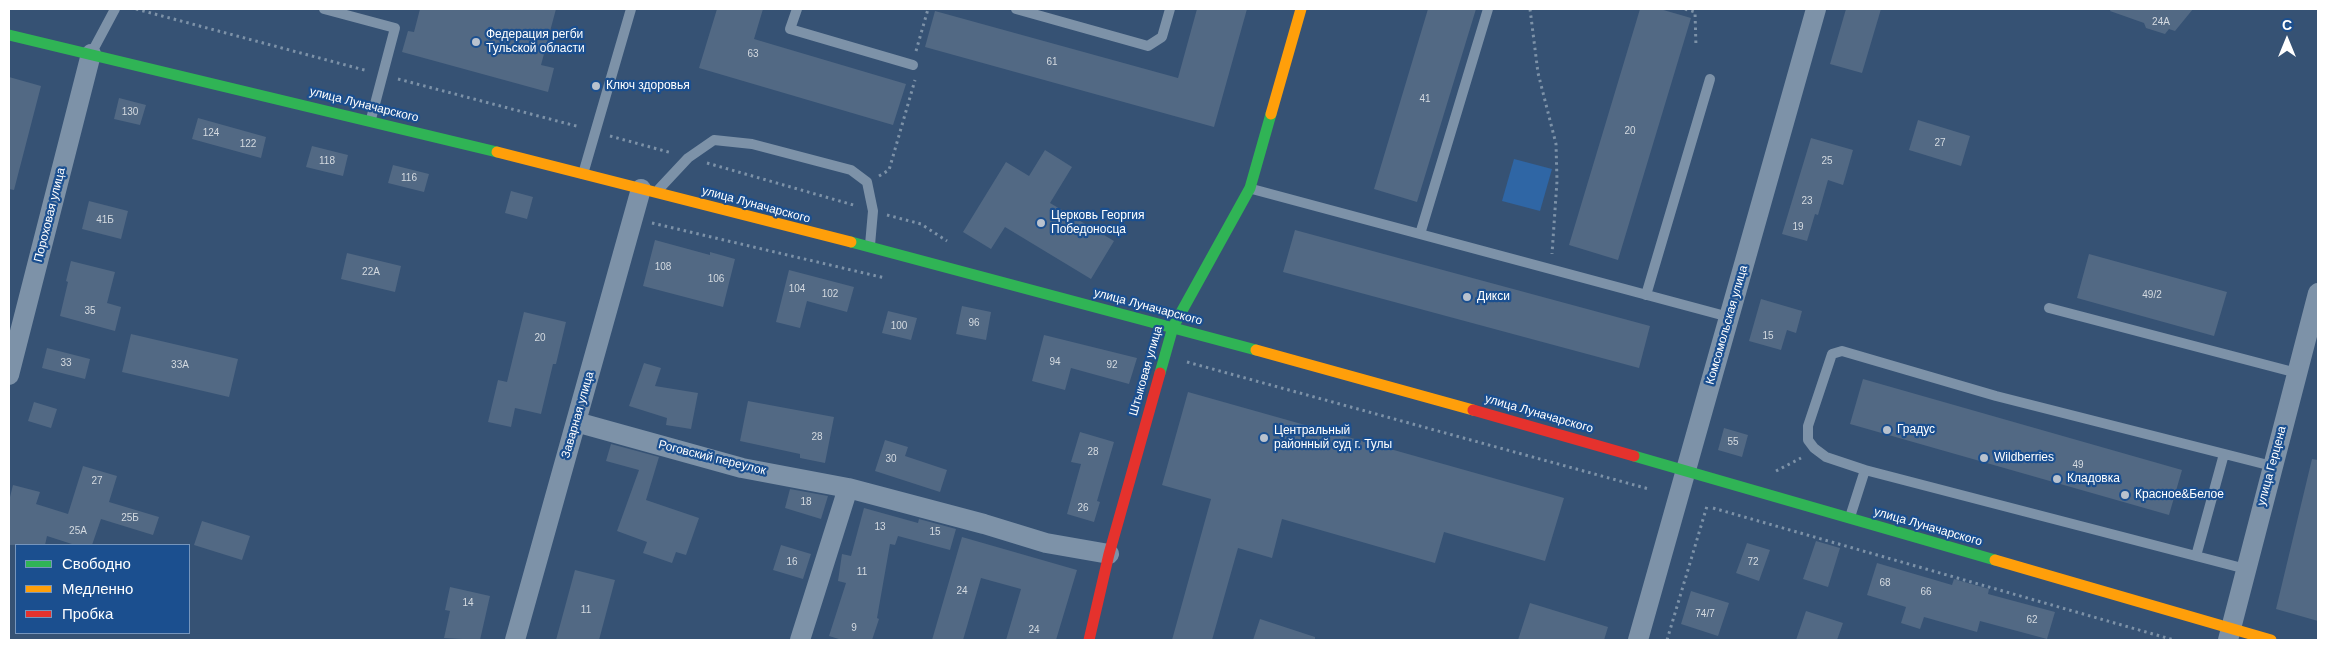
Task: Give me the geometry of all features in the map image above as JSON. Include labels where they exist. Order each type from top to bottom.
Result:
[{"type":"main road","name":"Штыковая улица","points":[[1089,640],[1109,554],[1173,327],[1250,188],[1301,9]]},
{"type":"main road","name":"улица Луначарского","points":[[9,35],[370,120],[1173,327],[1686,470],[1850,518],[2229,635],[2271,640]]},
{"type":"street","name":"Комсомольская улица","points":[[1638,640],[1816,9]]},
{"type":"street","name":"Пороховая улица","points":[[9,375],[91,54]]},
{"type":"street","name":"Заварная улица","points":[[515,640],[633,219],[648,191]]},
{"type":"street","name":"улица Герцена","points":[[2229,635],[2318,293]]},
{"type":"street","name":"Роговский переулок","points":[[576,422],[742,468],[848,488],[984,524],[1046,543],[1109,554]]},
{"type":"street","points":[[800,640],[848,488]]},
{"type":"lane","points":[[91,54],[115,9]]},
{"type":"lane","points":[[324,9],[395,28],[370,120]]},
{"type":"lane","points":[[583,174],[630,9]]},
{"type":"lane","points":[[796,9],[790,29],[913,65]]},
{"type":"lane","points":[[1016,9],[1148,46],[1162,37],[1170,9]]},
{"type":"lane","points":[[1420,234],[1488,9]]},
{"type":"lane","points":[[1646,295],[1710,79]]},
{"type":"lane","points":[[648,191],[688,158],[714,140],[752,144],[851,170],[867,182],[873,211],[870,248]]},
{"type":"lane","points":[[1250,188],[1729,317]]},
{"type":"lane","points":[[2049,308],[2297,373]]},
{"type":"lane","points":[[2246,569],[1865,470],[1826,457],[1814,448],[1808,440],[1808,426],[1832,354],[1842,351],[1996,396],[2272,466]]},
{"type":"lane","points":[[2196,556],[2224,454]]},
{"type":"lane","points":[[1850,518],[1865,470]]},
{"type":"path","points":[[136,9],[595,131],[921,224],[954,246]]},
{"type":"path","points":[[867,182],[889,170],[915,80],[913,65],[928,9]]},
{"type":"path","points":[[1530,9],[1538,74],[1556,144],[1558,181],[1551,269]]},
{"type":"path","points":[[1685,9],[1695,12],[1696,48]]},
{"type":"path","points":[[633,219],[889,279]]},
{"type":"path","points":[[1188,362],[1649,489]]},
{"type":"path","points":[[1768,475],[1798,460],[1814,448]]},
{"type":"path","points":[[1667,640],[1707,506]]},
{"type":"path","points":[[1713,508],[2174,640]]},
{"type":"shaded area","points":[[1514,159],[1552,169],[1540,211],[1502,201]]},
{"type":"building","name":"Федерация регби Тульской области","points":[[420,9],[556,9],[541,65],[554,68],[548,92],[402,52],[408,31],[414,32]]},
{"type":"building","points":[[717,9],[763,9],[754,39],[906,84],[893,125],[699,68]]},
{"type":"building","points":[[1197,9],[1247,9],[1214,127],[925,47],[935,11],[1178,78]]},
{"type":"building","points":[[1428,9],[1476,9],[1417,202],[1374,189]]},
{"type":"building","points":[[1640,9],[1660,9],[1691,18],[1618,260],[1569,245]]},
{"type":"building","points":[[1846,9],[1881,9],[1862,73],[1830,64]]},
{"type":"building","points":[[2111,9],[2193,9],[2175,31],[2169,29],[2165,34],[2146,28],[2144,23],[2110,11]]},
{"type":"building","points":[[9,77],[41,86],[14,190],[9,189]]},
{"type":"building","points":[[119,98],[146,105],[140,125],[114,119]]},
{"type":"building","points":[[198,118],[266,137],[261,158],[192,139]]},
{"type":"building","points":[[1918,120],[1970,136],[1961,166],[1909,150]]},
{"type":"building","points":[[1811,138],[1853,150],[1843,185],[1828,180],[1818,215],[1815,214],[1807,241],[1782,234]]},
{"type":"building","points":[[312,146],[348,155],[343,176],[306,167]]},
{"type":"building","points":[[1045,150],[1072,167],[1050,203],[1114,241],[1091,279],[1005,227],[991,249],[963,232],[1006,162],[1029,176]]},
{"type":"building","points":[[393,165],[429,174],[424,192],[388,183]]},
{"type":"building","points":[[511,191],[533,197],[527,219],[505,213]]},
{"type":"building","points":[[89,201],[128,211],[121,239],[82,229]]},
{"type":"building","points":[[1295,230],[1650,326],[1639,368],[1283,272]]},
{"type":"building","points":[[655,240],[710,255],[710,252],[735,259],[723,307],[643,286]]},
{"type":"building","points":[[347,253],[401,266],[395,292],[341,279]]},
{"type":"building","points":[[2089,254],[2227,292],[2214,336],[2077,298]]},
{"type":"building","points":[[71,261],[115,272],[107,303],[121,307],[115,331],[60,316]]},
{"type":"building","points":[[789,270],[854,287],[847,312],[807,301],[800,328],[776,322]]},
{"type":"building","points":[[1761,299],[1802,311],[1796,333],[1787,330],[1781,350],[1749,341]]},
{"type":"building","points":[[962,306],[991,312],[986,340],[956,334]]},
{"type":"building","points":[[888,311],[917,318],[911,340],[882,333]]},
{"type":"building","points":[[524,312],[566,322],[556,364],[553,364],[541,414],[515,408],[511,427],[488,422],[498,380],[507,382]]},
{"type":"building","points":[[131,334],[238,359],[229,397],[122,372]]},
{"type":"building","points":[[1044,335],[1137,358],[1129,384],[1071,368],[1065,390],[1032,381]]},
{"type":"building","points":[[47,348],[90,359],[85,379],[42,368]]},
{"type":"building","points":[[644,363],[661,368],[655,386],[698,393],[691,429],[666,425],[667,418],[629,406]]},
{"type":"building","points":[[1863,379],[2182,470],[2169,515],[1850,424]]},
{"type":"building","name":"Центральный районный суд г. Тулы","points":[[1188,392],[1564,498],[1545,561],[1444,532],[1435,563],[1282,519],[1272,558],[1238,548],[1212,640],[1172,640],[1211,499],[1162,485]]},
{"type":"building","points":[[748,401],[834,417],[825,463],[800,458],[800,454],[740,441]]},
{"type":"building","points":[[34,402],[57,409],[51,428],[28,421]]},
{"type":"building","points":[[1724,428],[1748,435],[1742,457],[1718,450]]},
{"type":"building","points":[[1080,432],[1114,442],[1097,501],[1100,502],[1094,522],[1067,514],[1081,464],[1071,462]]},
{"type":"building","points":[[885,440],[908,447],[905,456],[947,470],[940,492],[875,471]]},
{"type":"building","points":[[611,444],[659,457],[646,500],[699,518],[686,555],[676,552],[672,563],[643,553],[647,542],[617,531],[639,470],[606,461]]},
{"type":"building","points":[[2312,459],[2318,460],[2318,621],[2276,609]]},
{"type":"building","points":[[83,466],[117,476],[109,502],[159,517],[153,535],[101,519],[92,544],[72,544],[47,536],[45,544],[9,545],[9,501],[13,485],[40,492],[36,504],[68,514]]},
{"type":"building","points":[[790,489],[828,496],[821,519],[785,508]]},
{"type":"building","points":[[864,508],[918,523],[919,519],[956,529],[950,550],[898,536],[895,545],[890,544],[877,618],[879,619],[872,640],[842,640],[829,636],[846,583],[838,581],[842,554],[851,556]]},
{"type":"building","points":[[202,521],[250,536],[242,560],[194,545]]},
{"type":"building","points":[[962,537],[1077,570],[1056,640],[1006,640],[1021,589],[981,578],[963,640],[932,640]]},
{"type":"building","points":[[1816,541],[1840,548],[1828,587],[1803,579]]},
{"type":"building","points":[[1747,543],[1770,550],[1759,581],[1736,573]]},
{"type":"building","points":[[781,545],[811,554],[803,579],[773,570]]},
{"type":"building","points":[[1877,563],[1952,585],[1954,579],[1989,589],[1988,594],[2055,612],[2047,639],[1980,621],[1977,632],[1924,617],[1920,629],[1901,623],[1906,607],[1867,595]]},
{"type":"building","points":[[575,570],[615,580],[599,640],[556,640]]},
{"type":"building","points":[[450,587],[490,596],[480,640],[444,638],[450,611],[445,610]]},
{"type":"building","points":[[1691,591],[1729,603],[1718,636],[1681,624]]},
{"type":"building","points":[[1530,603],[1608,627],[1604,640],[1518,640]]},
{"type":"building","points":[[1806,611],[1843,623],[1837,640],[1796,640]]},
{"type":"building","points":[[1260,619],[1315,637],[1315,640],[1253,640]]},
{"type":"traffic: fast","points":[[9,35],[497,152]]},
{"type":"traffic: fast","points":[[1160,373],[1173,327],[1250,188],[1271,114]]},
{"type":"traffic: fast","points":[[851,242],[1256,350]]},
{"type":"traffic: fast","points":[[1634,456],[1995,560]]},
{"type":"traffic: slow","points":[[1271,114],[1301,9]]},
{"type":"traffic: slow","points":[[497,152],[851,242]]},
{"type":"traffic: slow","points":[[1256,350],[1473,410]]},
{"type":"traffic: slow","points":[[1995,560],[2271,640]]},
{"type":"traffic: jam","points":[[1089,640],[1109,554],[1160,373]]},
{"type":"traffic: jam","points":[[1473,410],[1634,456]]},
{"type":"place","name":"Федерация регби Тульской области","points":[[476,42]]},
{"type":"place","name":"Ключ здоровья","points":[[596,86]]},
{"type":"place","name":"Церковь Георгия Победоносца","points":[[1041,223]]},
{"type":"place","name":"Дикси","points":[[1467,297]]},
{"type":"place","name":"Градус","points":[[1887,430]]},
{"type":"place","name":"Центральный районный суд г. Тулы","points":[[1264,438]]},
{"type":"place","name":"Wildberries","points":[[1984,458]]},
{"type":"place","name":"Кладовка","points":[[2057,479]]},
{"type":"place","name":"Красное&Белое","points":[[2125,495]]}]
